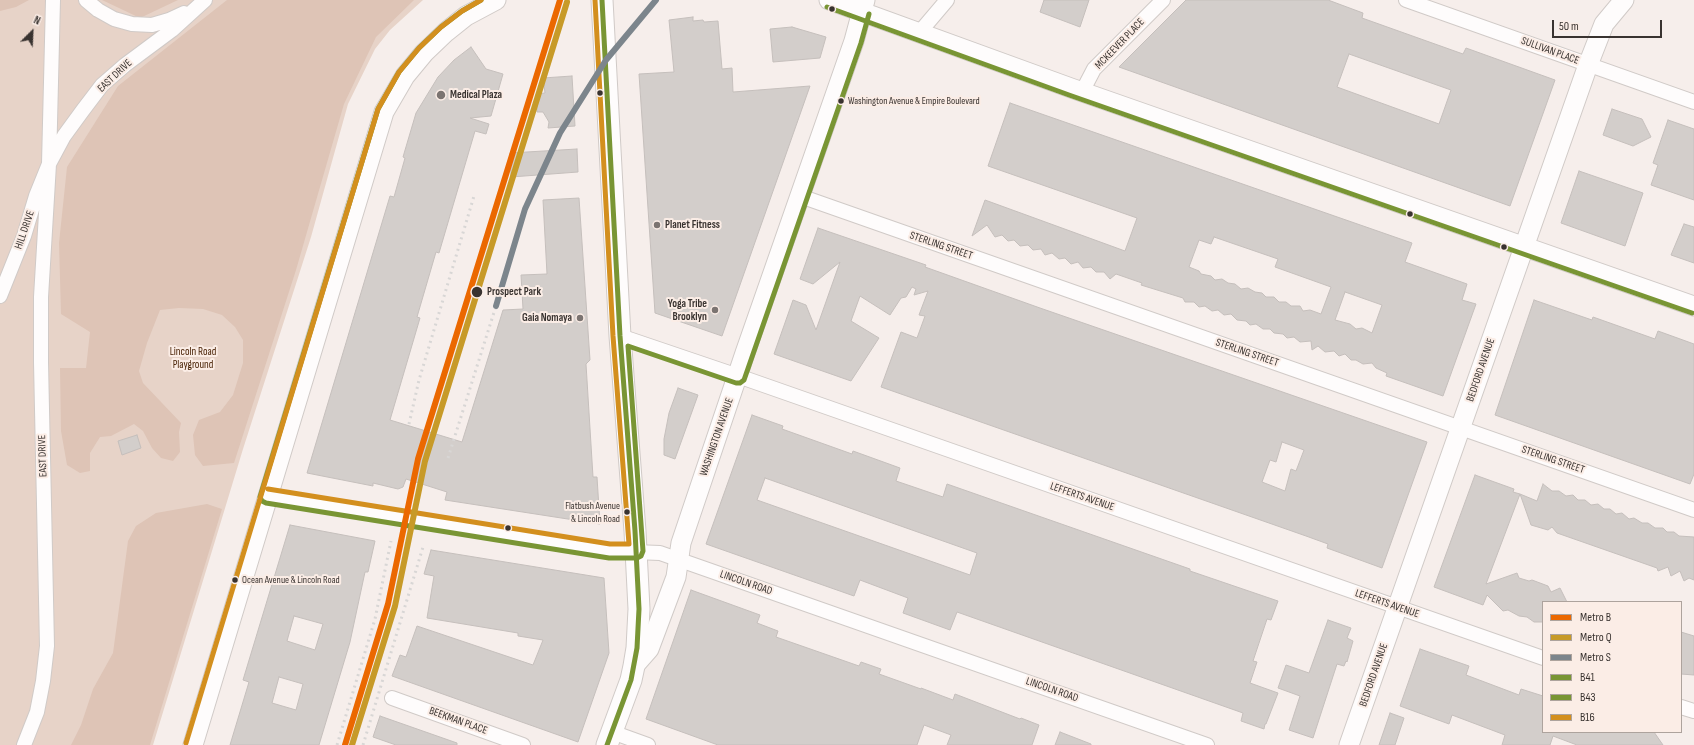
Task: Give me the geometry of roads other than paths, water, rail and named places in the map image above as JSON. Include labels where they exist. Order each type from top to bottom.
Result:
[{"type":"main road","points":[[193,745],[384,112],[405,76],[424,53],[446,32],[466,16],[496,0]]},
{"type":"main road","points":[[602,0],[620,336],[636,531],[639,627],[631,680],[610,739]]},
{"type":"main road","points":[[829,0],[864,6],[920,33],[1082,92],[1694,306]]},
{"type":"main road","name":"BEDFORD AVENUE","points":[[1349,745],[1588,65],[1604,24],[1624,0]]},
{"type":"main road","name":"WASHINGTON AVENUE","points":[[634,666],[649,649],[676,577],[681,543],[854,41],[864,6]]},
{"type":"street","name":"EAST DRIVE","points":[[24,745],[37,712],[43,681],[47,646],[41,297],[49,164],[53,0]]},
{"type":"street","name":"EAST DRIVE","points":[[86,0],[98,10],[114,19],[132,24],[152,25],[169,20],[203,2]]},
{"type":"street","points":[[920,33],[947,0]]},
{"type":"street","name":"MCKEEVER PLACE","points":[[1082,92],[1094,69],[1163,0]]},
{"type":"street","name":"SULLIVAN PLACE","points":[[1406,0],[1694,102]]},
{"type":"street","name":"EAST DRIVE","points":[[49,164],[64,136],[102,85],[124,65],[172,30],[203,2]]},
{"type":"street","name":"HILL DRIVE","points":[[0,296],[24,236],[36,196],[49,164]]},
{"type":"street","name":"STERLING STREET","points":[[800,196],[1694,510]]},
{"type":"street","name":"LEFFERTS AVENUE","points":[[620,336],[1542,658]]},
{"type":"street","name":"LINCOLN ROAD","points":[[267,496],[609,551],[654,552],[678,559],[1207,745]]},
{"type":"street","name":"BEEKMAN PLACE","points":[[392,698],[524,745]]},
{"type":"street","points":[[1682,707],[1694,711]]},
{"type":"street","points":[[610,739],[648,745]]},
{"type":"railway","points":[[409,424],[419,380],[474,196]]},
{"type":"railway","points":[[448,458],[496,306]]},
{"type":"railway","points":[[337,745],[375,619],[391,541]]},
{"type":"railway","points":[[363,745],[423,547]]},
{"type":"metro line","name":"B","points":[[345,745],[388,604],[418,459],[560,0]]},
{"type":"metro line","name":"S","points":[[496,306],[525,209],[560,133],[606,60],[656,0]]},
{"type":"metro line","name":"Q","points":[[352,745],[395,606],[425,461],[567,2]]},
{"type":"place","name":"Medical Plaza","points":[[441,95]]},
{"type":"place","name":"Washington Avenue & Empire Boulevard","points":[[841,101]]},
{"type":"place","name":"Planet Fitness","points":[[657,225]]},
{"type":"place","name":"Prospect Park","points":[[477,292]]},
{"type":"place","name":"Yoga Tribe Brooklyn","points":[[715,310]]},
{"type":"place","name":"Gaia Nomaya","points":[[580,318]]},
{"type":"place","name":"Flatbush Avenue & Lincoln Road","points":[[627,512]]},
{"type":"place","name":"Ocean Avenue & Lincoln Road","points":[[235,580]]},
{"type":"park label","name":"Lincoln Road Playground","points":[[193,358]]}]
